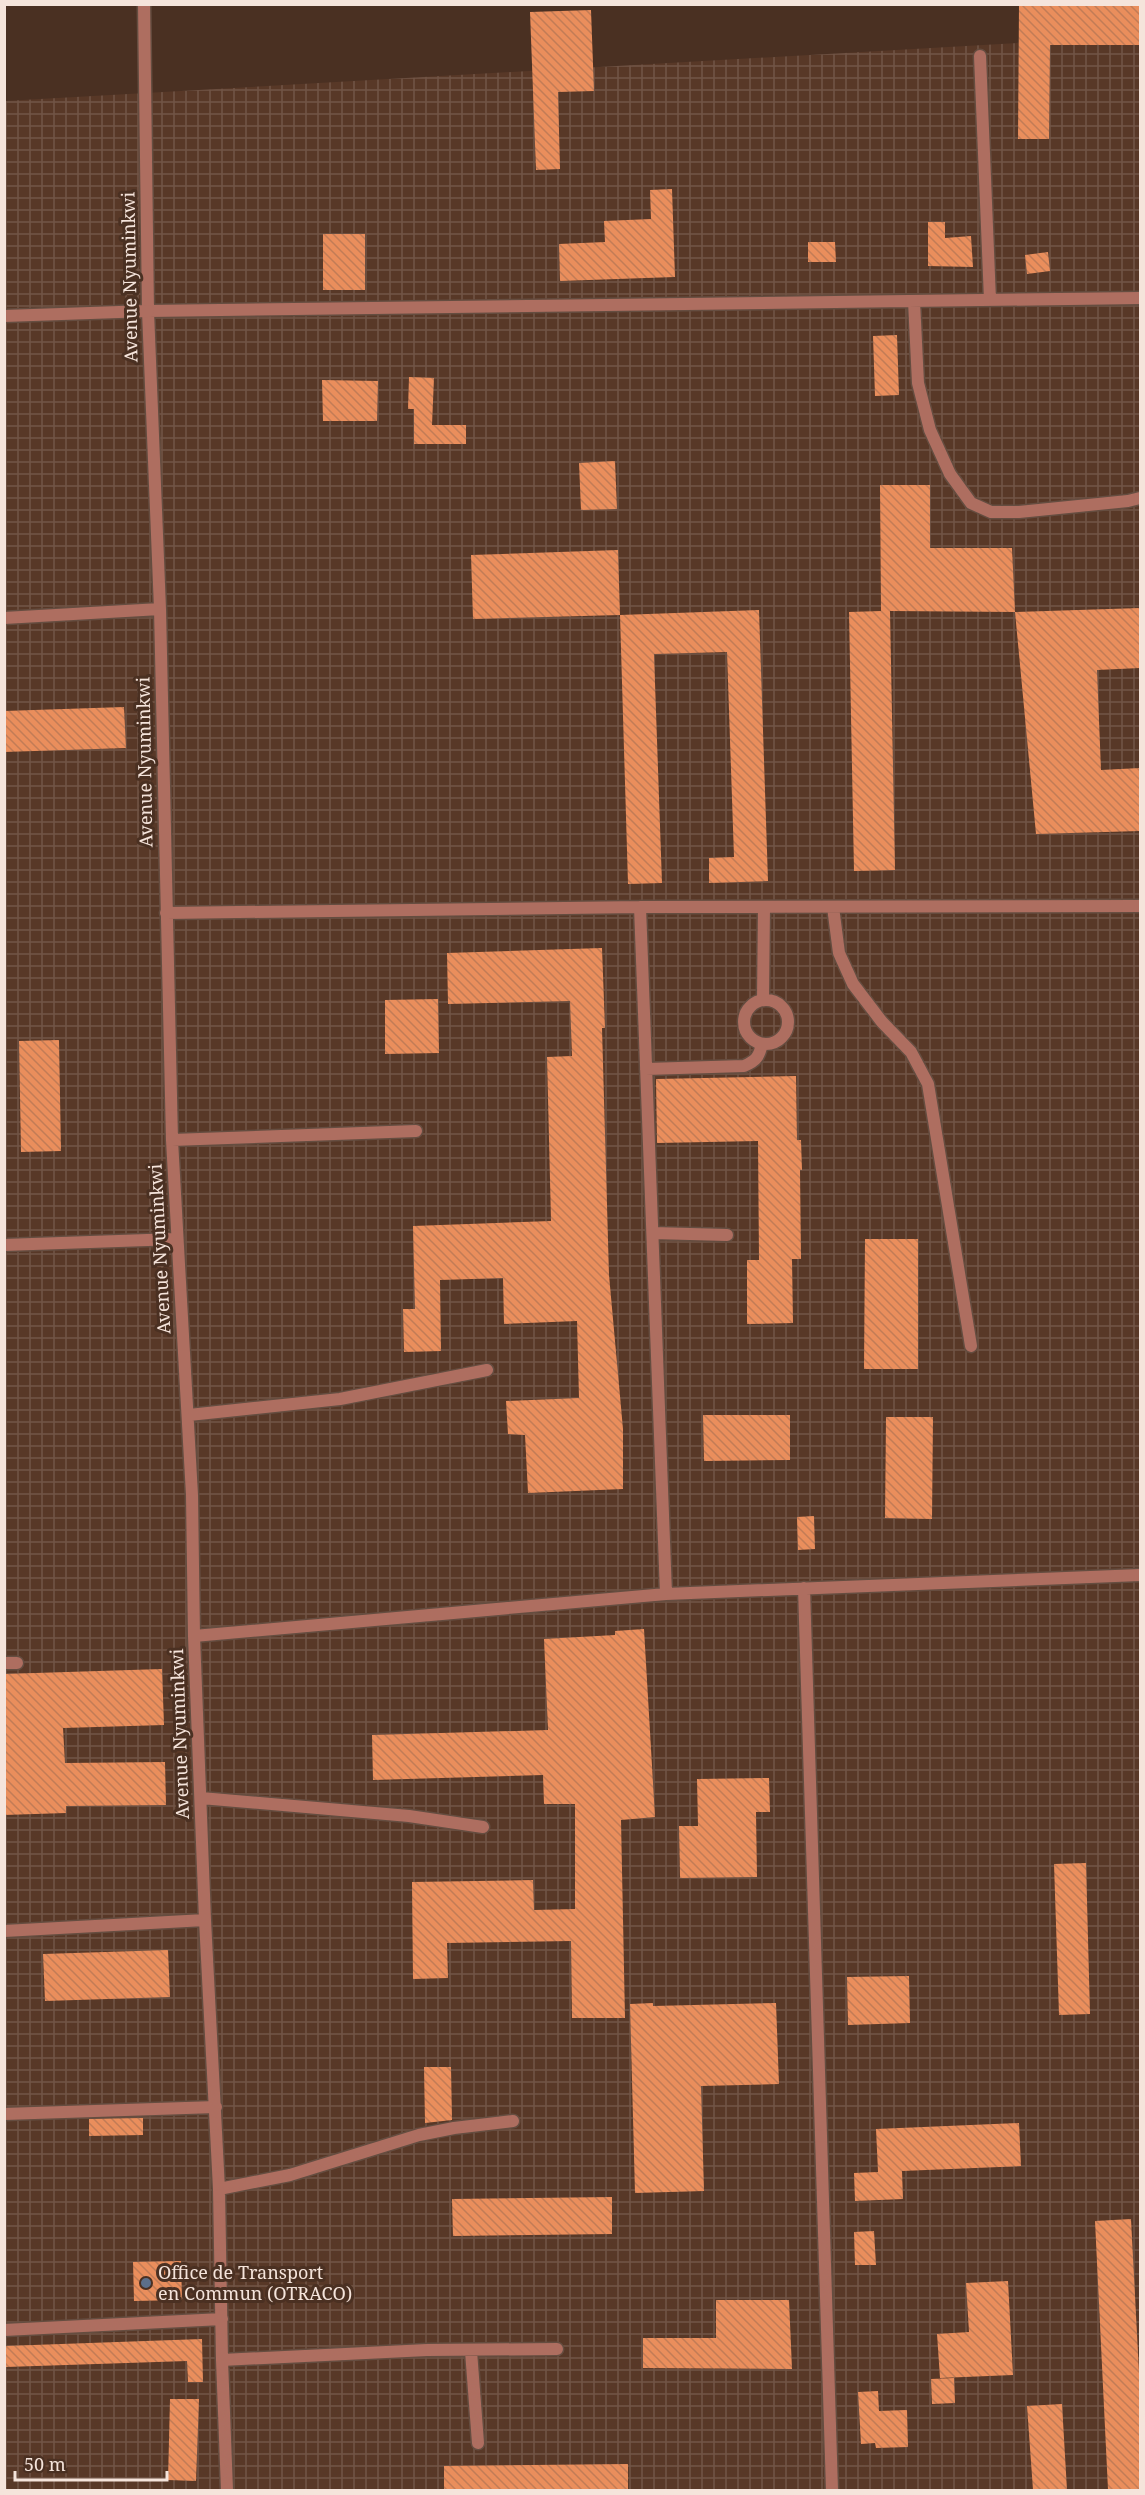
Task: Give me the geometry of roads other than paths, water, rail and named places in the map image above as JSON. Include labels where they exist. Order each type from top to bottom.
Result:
[{"type":"street","name":"Avenue Nyuminkwi","points":[[144,4],[148,311],[160,609],[172,1140],[176,1239],[189,1415],[194,1636],[205,1920],[216,2107],[227,2490]]},
{"type":"street","points":[[980,56],[990,300]]},
{"type":"street","points":[[4,316],[148,311],[1140,298]]},
{"type":"street","points":[[914,301],[918,383],[930,430],[950,474],[971,503],[991,512],[1019,512],[1140,498]]},
{"type":"street","points":[[4,618],[160,609]]},
{"type":"street","points":[[166,913],[640,907],[1140,906]]},
{"type":"street","points":[[640,907],[666,1594]]},
{"type":"street","points":[[762,999],[764,907]]},
{"type":"street","points":[[833,907],[839,953],[853,984],[882,1022],[911,1052],[928,1084],[971,1346]]},
{"type":"street","points":[[762,999],[775,1001],[780,1005],[785,1010],[789,1022],[785,1034],[775,1043],[762,1044],[750,1039],[744,1028],[743,1015],[751,1004],[762,999]]},
{"type":"street","points":[[646,1069],[744,1066],[754,1062],[762,1044]]},
{"type":"street","points":[[172,1140],[416,1131]]},
{"type":"street","points":[[653,1233],[727,1235]]},
{"type":"street","points":[[4,1245],[176,1239]]},
{"type":"street","points":[[189,1415],[340,1399],[487,1370]]},
{"type":"street","points":[[194,1636],[666,1594],[1140,1575]]},
{"type":"street","points":[[804,1588],[832,2490]]},
{"type":"street","points":[[201,1798],[409,1816],[483,1827]]},
{"type":"street","points":[[4,1930],[205,1920]]},
{"type":"street","points":[[4,2114],[216,2107]]},
{"type":"street","points":[[219,2189],[290,2175],[419,2135],[513,2121]]},
{"type":"street","points":[[4,2330],[222,2319]]},
{"type":"street","points":[[222,2360],[427,2350],[557,2349]]},
{"type":"street","points":[[471,2351],[478,2444]]},
{"type":"place","name":"Office de Transport en Commun (OTRACO)","points":[[146,2283]]}]
